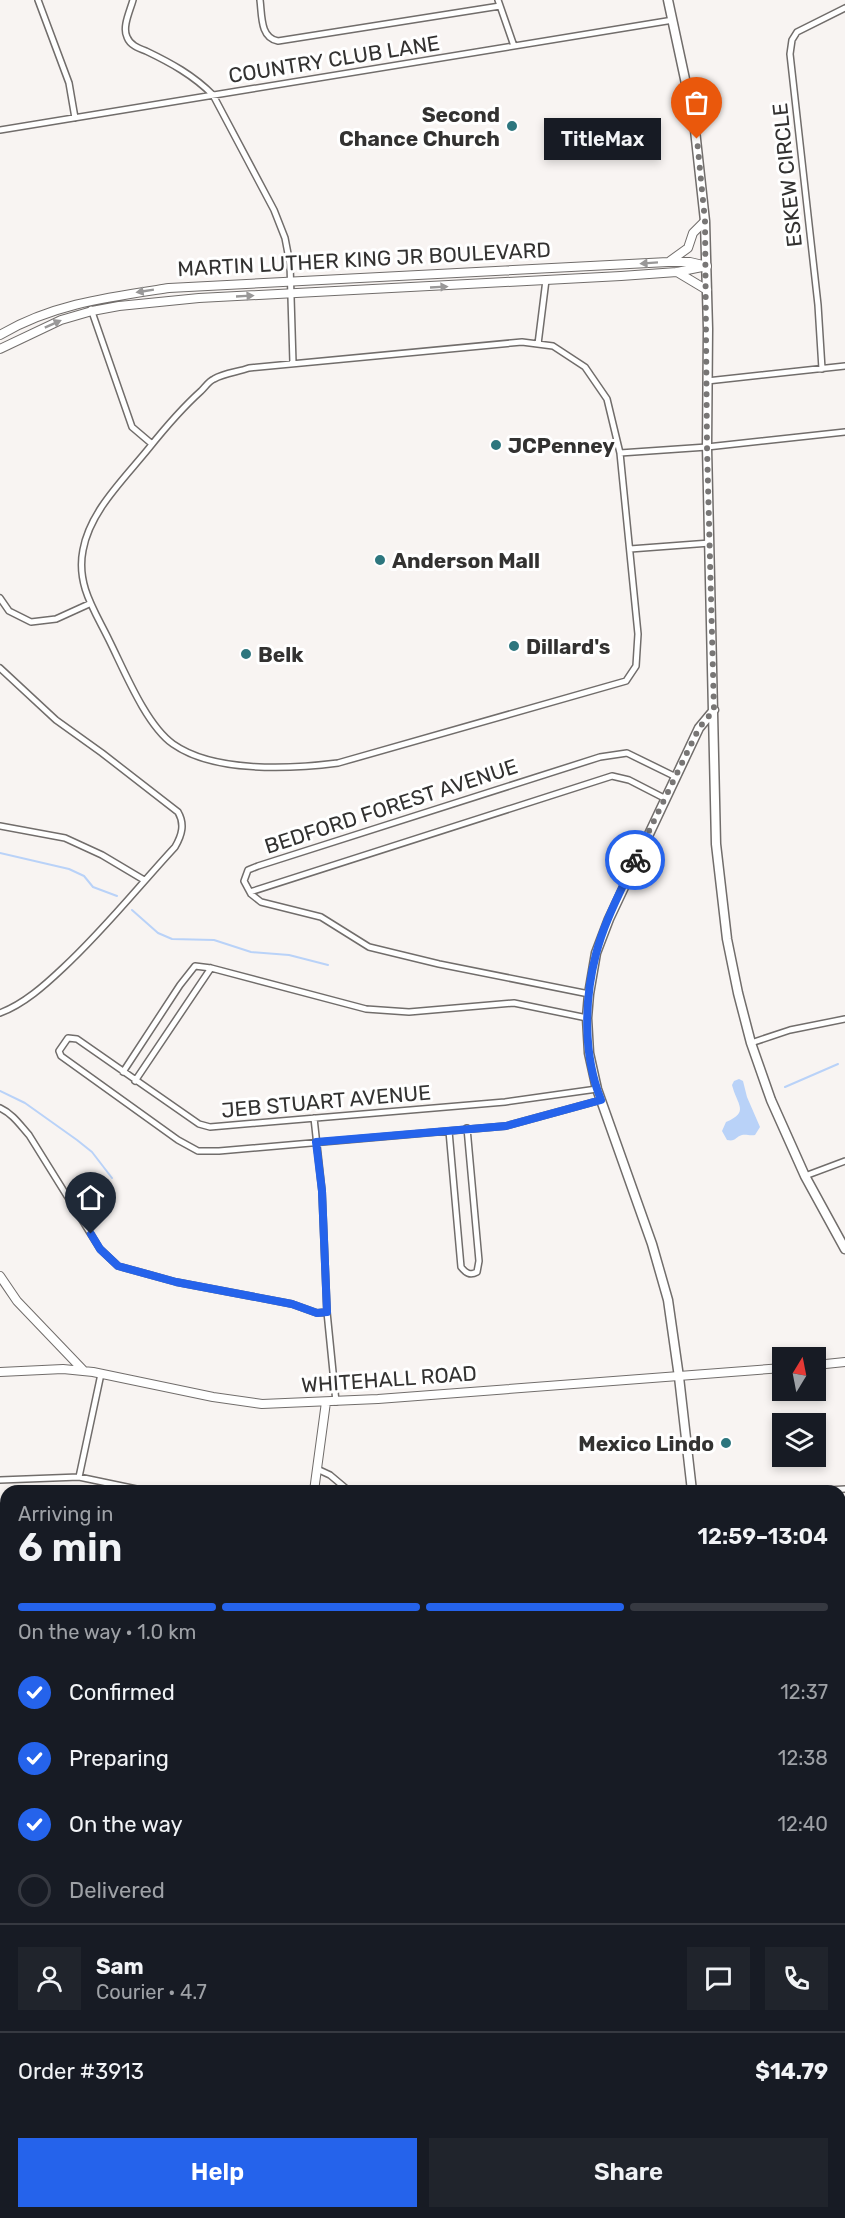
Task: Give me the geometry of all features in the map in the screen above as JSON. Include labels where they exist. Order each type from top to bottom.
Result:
[{"type":"main road","points":[[668,0],[695,130],[705,221],[707,447],[716,844],[720,894],[738,993],[751,1042],[780,1121],[805,1176],[845,1249]]},
{"type":"main road","points":[[691,1485],[668,1300],[652,1244],[597,1089],[589,1053],[587,1018],[596,953],[609,918],[699,728],[714,710]]},
{"type":"street","points":[[38,0],[69,83],[75,118]]},
{"type":"street","points":[[133,0],[125,29],[127,38],[134,45],[175,64],[213,95],[274,210],[285,238],[290,264],[292,363]]},
{"type":"street","points":[[260,0],[265,32],[272,40],[278,41],[499,3],[514,46]]},
{"type":"street","name":"ESKEW CIRCLE","points":[[822,369],[818,305],[790,54],[796,32],[845,8]]},
{"type":"street","name":"COUNTRY CLUB LANE","points":[[0,130],[673,20]]},
{"type":"street","points":[[668,262],[688,248],[693,233],[705,221]]},
{"type":"street","name":"MARTIN LUTHER KING JR BOULEVARD","points":[[0,336],[32,320],[88,300],[169,288],[668,262],[690,262],[707,266]]},
{"type":"street","name":"MARTIN LUTHER KING JR BOULEVARD","points":[[0,349],[61,320],[92,310],[119,306],[199,298],[677,272],[707,266]]},
{"type":"street","points":[[677,272],[707,290]]},
{"type":"street","points":[[538,344],[546,280]]},
{"type":"street","points":[[88,300],[132,427],[152,444]]},
{"type":"street","points":[[522,342],[553,346],[585,367],[607,399],[620,453],[638,634],[636,666],[626,681],[338,763],[260,767],[229,764],[194,754],[173,744],[148,715],[131,687],[89,604],[82,575],[83,550],[94,519],[176,414],[214,379],[249,368],[292,363],[522,342]]},
{"type":"street","points":[[707,381],[845,366]]},
{"type":"street","points":[[620,453],[707,447],[845,432]]},
{"type":"street","points":[[630,549],[710,543]]},
{"type":"street","points":[[0,598],[9,611],[31,622],[56,619],[89,604]]},
{"type":"street","points":[[0,668],[56,720],[178,812],[182,826],[178,840],[108,924],[56,975],[14,1008],[0,1013]]},
{"type":"street","name":"BEDFORD FOREST AVENUE","points":[[666,799],[629,780],[612,776],[250,892],[244,881],[248,870],[258,866],[600,757],[627,753],[676,777]]},
{"type":"street","points":[[0,826],[64,838],[102,855],[144,880]]},
{"type":"street","points":[[250,892],[261,902],[321,917],[369,947],[439,964],[589,994]]},
{"type":"street","points":[[123,1072],[195,966],[211,968],[366,1009],[409,1012],[514,1003],[587,1018]]},
{"type":"street","points":[[135,1081],[211,968]]},
{"type":"street","points":[[751,1042],[790,1029],[845,1019]]},
{"type":"street","name":"JEB STUART AVENUE","points":[[597,1089],[505,1102],[210,1127],[199,1124],[77,1039],[68,1038],[59,1051],[61,1056],[178,1140],[198,1151],[449,1131],[524,1122],[601,1100]]},
{"type":"street","points":[[0,1108],[17,1120],[100,1249],[118,1266],[176,1282],[292,1304],[317,1313],[327,1312]]},
{"type":"street","points":[[314,1118],[322,1191],[327,1312],[336,1402]]},
{"type":"street","points":[[449,1131],[461,1268],[474,1274],[477,1272],[479,1261],[467,1128]]},
{"type":"street","points":[[805,1176],[845,1161]]},
{"type":"street","points":[[0,1276],[17,1301],[84,1371]]},
{"type":"street","points":[[826,1364],[845,1362]]},
{"type":"street","name":"WHITEHALL ROAD","points":[[0,1372],[63,1369],[84,1371],[213,1397],[262,1404],[336,1402],[772,1369]]},
{"type":"street","points":[[79,1477],[101,1374]]},
{"type":"street","points":[[316,1485],[326,1402]]},
{"type":"street","points":[[317,1469],[330,1475],[342,1485]]},
{"type":"street","points":[[0,1480],[79,1477],[117,1485]]},
{"type":"water","points":[[739,1079],[743,1081],[760,1127],[755,1135],[742,1135],[734,1140],[727,1140],[722,1131],[726,1122],[738,1115],[740,1111],[732,1085]]},
{"type":"waterway","points":[[0,853],[69,869],[84,876],[93,887],[117,896]]},
{"type":"waterway","points":[[132,910],[158,933],[172,939],[214,940],[251,952],[289,955],[328,965]]},
{"type":"waterway","points":[[785,1087],[838,1064]]},
{"type":"waterway","points":[[0,1091],[25,1103],[77,1140],[92,1152],[112,1178]]},
{"type":"way so far","points":[[635,860],[699,728],[714,710],[707,447],[708,329],[705,221],[697,139]]},
{"type":"place","name":"Second Chance Church","points":[[512,126]]},
{"type":"place","name":"TitleMax","points":[[697,139]]},
{"type":"place","name":"JCPenney","points":[[496,445]]},
{"type":"place","name":"Anderson Mall","points":[[380,560]]},
{"type":"place","name":"Dillard's","points":[[514,646]]},
{"type":"place","name":"Belk","points":[[246,654]]},
{"type":"place","name":"Mexico Lindo","points":[[726,1443]]},
{"type":"route","points":[[91,1234],[100,1249],[118,1266],[176,1282],[292,1304],[317,1313],[327,1312],[322,1191],[316,1142],[506,1126],[601,1100],[589,1053],[587,1018],[589,994],[596,953],[635,860]]}]
